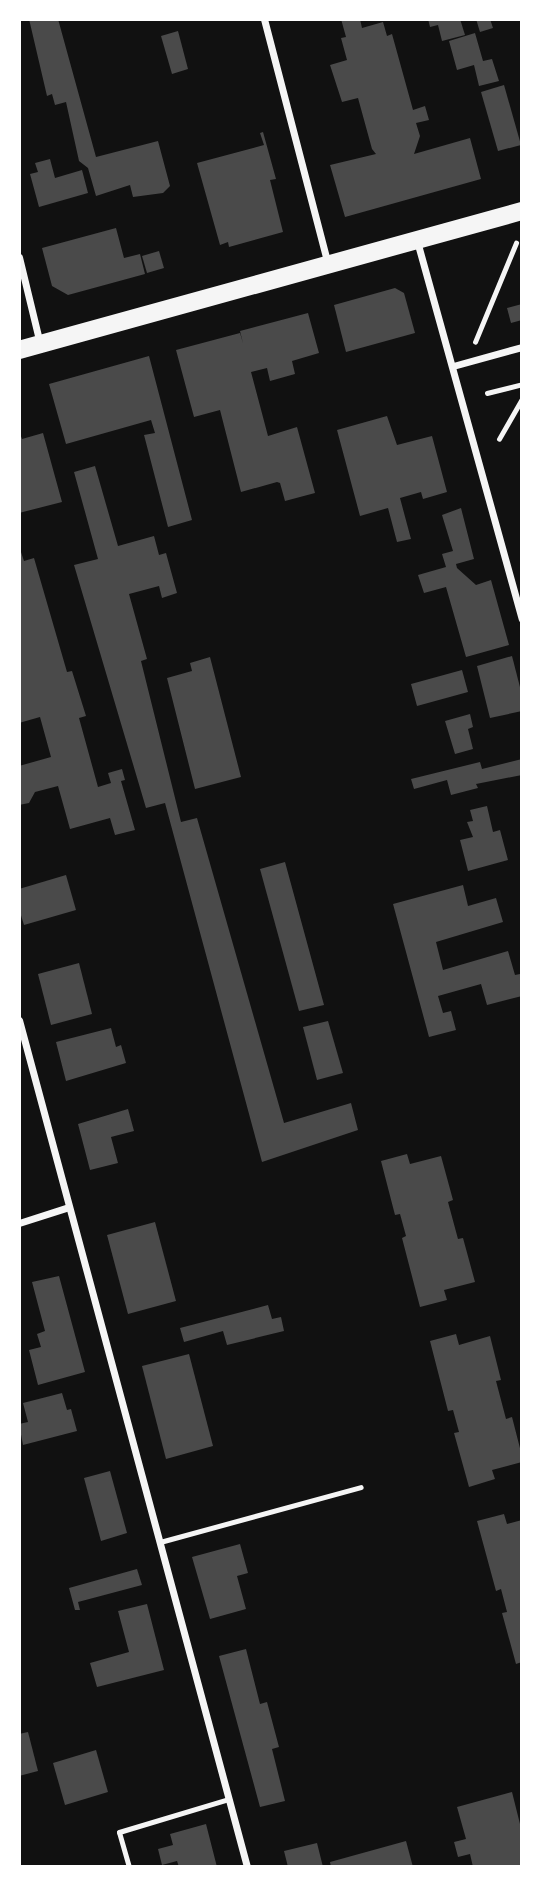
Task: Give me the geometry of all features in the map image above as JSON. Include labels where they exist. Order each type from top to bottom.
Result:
[{"type":"main road","points":[[19,350],[522,211]]},
{"type":"street","points":[[264,19],[329,264]]},
{"type":"street","points":[[417,240],[522,619]]},
{"type":"street","points":[[19,257],[40,344]]},
{"type":"street","points":[[453,366],[522,347]]},
{"type":"street","points":[[19,1020],[247,1867]]},
{"type":"street","points":[[19,1223],[69,1207]]},
{"type":"lane","points":[[160,1542],[361,1487]]},
{"type":"lane","points":[[129,1867],[119,1832],[229,1799]]},
{"type":"path","points":[[475,342],[516,243]]},
{"type":"path","points":[[487,393],[522,384]]},
{"type":"path","points":[[499,439],[522,399]]},
{"type":"building","points":[[29,19],[58,19],[96,157],[158,141],[170,186],[163,193],[133,197],[130,185],[96,196],[88,168],[79,161],[66,102],[55,105],[52,94],[47,96]]},
{"type":"building","points":[[341,19],[360,19],[362,28],[383,22],[387,36],[392,34],[413,110],[425,106],[429,120],[416,123],[420,136],[414,154],[470,138],[481,179],[345,217],[330,165],[376,154],[372,149],[358,98],[342,102],[330,65],[347,60],[341,38],[346,37]]},
{"type":"building","points":[[428,19],[460,19],[465,35],[442,41],[438,25],[430,27]]},
{"type":"building","points":[[476,19],[490,19],[493,28],[480,32]]},
{"type":"building","points":[[178,31],[188,69],[172,74],[161,36]]},
{"type":"building","points":[[475,33],[483,61],[492,59],[499,81],[479,86],[474,65],[457,70],[449,41]]},
{"type":"building","points":[[504,85],[521,145],[498,151],[481,92]]},
{"type":"building","points":[[263,132],[276,179],[270,180],[283,232],[229,247],[228,242],[220,245],[197,163],[264,145],[260,133]]},
{"type":"building","points":[[50,159],[55,178],[82,170],[88,193],[39,207],[30,174],[38,172],[35,163]]},
{"type":"building","points":[[116,228],[124,258],[140,254],[145,274],[68,295],[52,286],[42,248]]},
{"type":"building","points":[[159,251],[164,268],[147,273],[142,256]]},
{"type":"building","points":[[395,288],[404,293],[415,333],[346,352],[334,305]]},
{"type":"building","points":[[522,304],[522,320],[511,323],[507,308]]},
{"type":"building","points":[[308,313],[319,353],[292,361],[295,374],[270,381],[267,368],[251,372],[268,436],[297,427],[315,493],[285,501],[280,483],[277,482],[241,492],[220,410],[194,417],[176,350],[240,333],[243,343],[240,331]]},
{"type":"building","points":[[149,356],[192,520],[168,527],[144,435],[155,433],[151,420],[66,444],[49,384]]},
{"type":"building","points":[[387,416],[397,445],[432,436],[447,492],[423,499],[421,492],[400,498],[411,539],[397,542],[388,508],[360,516],[337,430]]},
{"type":"building","points":[[19,431],[22,439],[43,433],[62,502],[19,513]]},
{"type":"building","points":[[95,466],[118,546],[154,536],[159,555],[166,553],[177,593],[162,598],[159,586],[129,594],[147,659],[141,661],[181,822],[197,818],[284,1123],[351,1103],[358,1130],[262,1162],[165,803],[146,808],[74,565],[98,559],[74,472]]},
{"type":"building","points":[[461,508],[474,559],[456,564],[457,568],[476,585],[491,580],[509,645],[466,657],[446,587],[424,593],[418,575],[446,567],[442,554],[453,551],[442,515]]},
{"type":"building","points":[[20,549],[24,561],[34,558],[67,672],[72,671],[86,716],[79,718],[98,787],[111,783],[108,773],[122,769],[125,780],[121,781],[135,830],[115,835],[110,818],[70,829],[58,786],[35,792],[29,803],[19,805],[19,766],[51,757],[40,717],[19,723]]},
{"type":"building","points":[[512,656],[522,695],[522,711],[490,718],[477,666]]},
{"type":"building","points":[[210,657],[241,777],[195,789],[167,678],[192,671],[190,663]]},
{"type":"building","points":[[462,670],[468,692],[417,706],[411,684]]},
{"type":"building","points":[[470,714],[473,727],[468,729],[473,749],[455,754],[445,721]]},
{"type":"building","points":[[522,759],[522,775],[476,784],[478,788],[451,795],[447,780],[414,789],[411,779],[480,762],[482,769]]},
{"type":"building","points":[[487,806],[493,832],[500,830],[508,860],[468,871],[460,840],[473,837],[467,822],[473,821],[470,810]]},
{"type":"building","points":[[285,862],[324,1005],[299,1011],[260,869]]},
{"type":"building","points":[[66,875],[76,910],[24,925],[19,909],[19,889]]},
{"type":"building","points":[[463,885],[468,906],[496,898],[503,922],[436,942],[443,970],[508,951],[515,975],[520,974],[522,996],[487,1005],[481,984],[438,996],[443,1013],[451,1011],[456,1030],[429,1037],[393,904]]},
{"type":"building","points":[[79,963],[92,1014],[51,1025],[38,974]]},
{"type":"building","points":[[328,1021],[343,1073],[317,1080],[303,1027]]},
{"type":"building","points":[[111,1028],[116,1047],[121,1045],[126,1063],[66,1081],[56,1042]]},
{"type":"building","points":[[128,1109],[134,1131],[111,1137],[118,1163],[90,1170],[78,1124]]},
{"type":"building","points":[[407,1154],[410,1164],[441,1156],[453,1200],[448,1202],[458,1239],[463,1238],[475,1282],[444,1290],[447,1300],[420,1307],[402,1238],[406,1236],[400,1214],[395,1215],[381,1161]]},
{"type":"building","points":[[155,1222],[176,1301],[128,1314],[107,1235]]},
{"type":"building","points":[[59,1276],[85,1372],[38,1385],[29,1350],[41,1347],[37,1334],[45,1331],[32,1282]]},
{"type":"building","points":[[268,1305],[272,1319],[281,1317],[284,1331],[227,1345],[223,1331],[184,1342],[180,1328]]},
{"type":"building","points":[[456,1334],[459,1345],[490,1336],[501,1380],[496,1381],[506,1419],[512,1417],[522,1456],[522,1462],[492,1470],[495,1479],[469,1487],[454,1433],[459,1432],[453,1410],[448,1411],[430,1341]]},
{"type":"building","points":[[189,1354],[213,1446],[166,1459],[142,1366]]},
{"type":"building","points":[[62,1393],[67,1410],[71,1409],[77,1431],[23,1445],[19,1424],[28,1422],[23,1403]]},
{"type":"building","points":[[110,1471],[127,1533],[101,1541],[84,1478]]},
{"type":"building","points":[[504,1514],[507,1524],[522,1520],[522,1662],[516,1664],[502,1613],[507,1612],[501,1589],[496,1591],[477,1521]]},
{"type":"building","points":[[240,1544],[248,1573],[237,1576],[246,1609],[210,1619],[192,1557]]},
{"type":"building","points":[[137,1569],[142,1585],[78,1602],[80,1610],[75,1610],[69,1588]]},
{"type":"building","points":[[147,1604],[164,1670],[97,1687],[90,1663],[129,1652],[118,1611]]},
{"type":"building","points":[[246,1649],[260,1704],[267,1702],[279,1747],[272,1749],[285,1801],[260,1807],[219,1656]]},
{"type":"building","points":[[28,1732],[38,1771],[19,1776],[19,1734]]},
{"type":"building","points":[[96,1750],[108,1792],[65,1805],[53,1763]]},
{"type":"building","points":[[512,1792],[522,1832],[522,1867],[473,1867],[470,1854],[458,1857],[454,1842],[466,1839],[457,1807]]},
{"type":"building","points":[[206,1824],[217,1867],[179,1867],[177,1861],[162,1865],[158,1849],[173,1845],[170,1834]]},
{"type":"building","points":[[406,1841],[413,1867],[331,1867],[330,1862]]},
{"type":"building","points":[[317,1843],[323,1867],[288,1867],[284,1851]]}]
